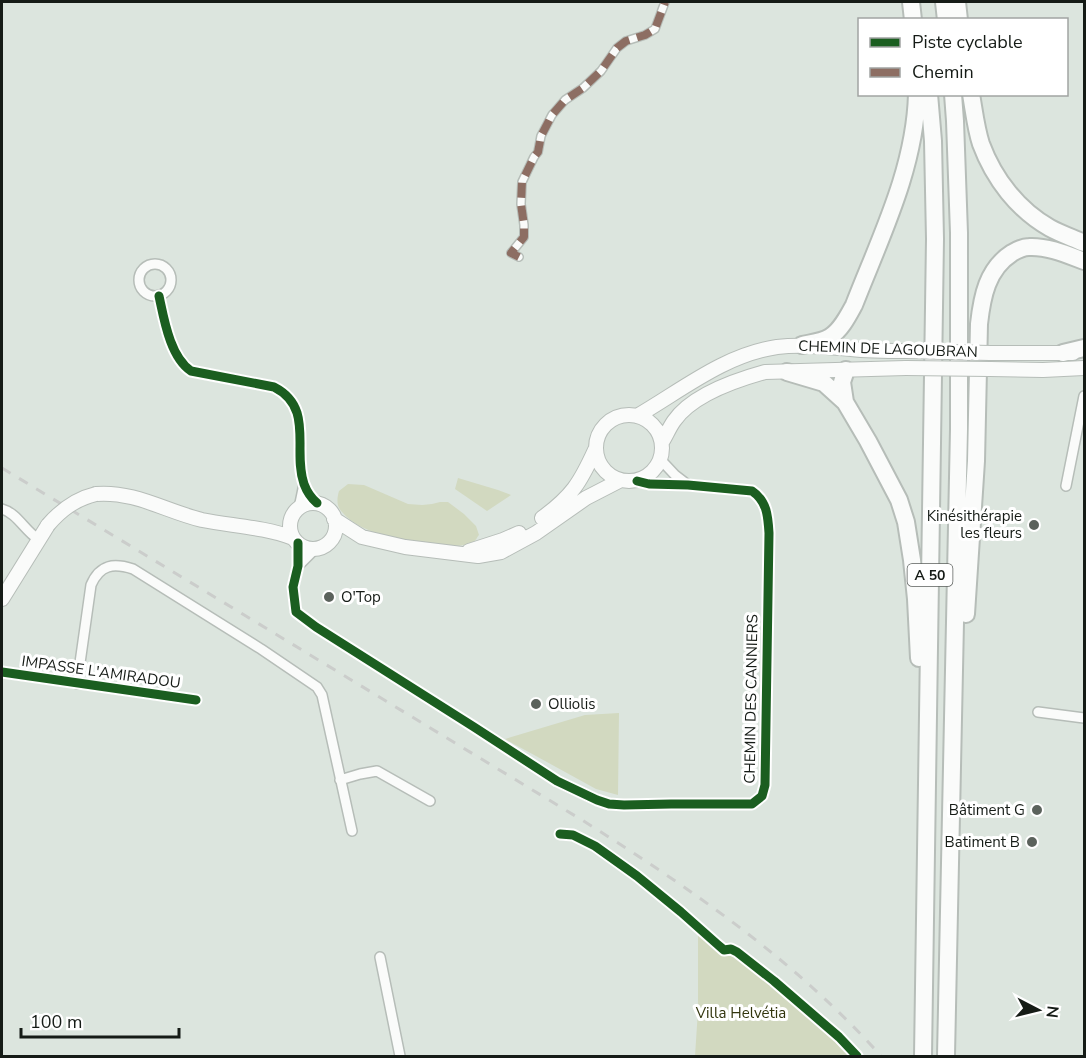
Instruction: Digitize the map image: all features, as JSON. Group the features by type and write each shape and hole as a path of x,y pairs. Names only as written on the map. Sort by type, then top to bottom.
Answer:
{"highway":[{"path":"911,2 913,18"},
{"path":"921,2 923,18"},
{"path":"944,2 946,18"},
{"path":"957,2 959,18"},
{"path":"801,345 831,337 844,322 854,305 899,190 913,137 917,96"},
{"name":"A 50","path":"923,1056 935,239 933,141 929,96"},
{"name":"A 50","path":"946,1056 958,441 959,244 953,96"},
{"path":"971,96 981,143 1000,181 1031,215 1051,229 1084,243"},
{"path":"952,752 965,672 967,593 976,461 979,324 982,301 995,268 1004,258 1016,251 1052,244 1063,245 1084,253"},
{"path":"1029,247 1056,251 1084,261"},
{"path":"1063,353 1084,348"},
{"path":"845,402 842,382 846,370"},
{"path":"787,372 824,383 845,402 895,490 906,522 916,599 926,855"}],"main road":[{"name":"CHEMIN DE LAGOUBRAN","path":"637,416 727,363 762,350 778,347 801,345 867,351 1084,354"},
{"path":"846,370 849,362 856,355 867,351"},
{"name":"CHEMIN DE LAGOUBRAN","path":"662,442 681,413 708,394 765,372 906,368 1043,370 1084,368"},
{"path":"459,554 518,534 550,513 566,499 584,474 595,450 599,432 608,422 620,416 637,416 650,423 662,442 660,459 655,469 637,481 619,481 605,472 600,466 595,450"},
{"path":"2,599 38,539 58,513 80,499 96,494 128,495 199,519 271,530 309,548 344,538 362,537 405,547 478,556 501,552 536,532 597,491 619,481"},
{"path":"271,530 304,504 317,503 327,508 334,519 362,537"},
{"path":"295,513 291,532 295,541"},
{"path":"322,546 334,532 334,519"}],"street":[{"path":"519,257 511,253 524,237 520,204 522,182 538,152 541,136 548,121 559,105 583,88 601,71 617,48 655,29 665,2"},
{"path":"159,296 168,333 177,356 184,366 191,371 274,387 285,393 293,402 298,415 302,476 309,495 317,503"},
{"path":"1066,486 1084,396"},
{"path":"660,459 688,485"},
{"name":"CHEMIN DES CANNIERS","path":"295,541 297,566 293,587 296,612 307,622 557,781 609,804 752,804 762,796 765,785 769,533 765,504 759,495 752,491 649,484 637,481"},
{"path":"295,513 304,484"},
{"path":"2,509 15,516 38,539"},
{"path":"297,566 322,546"},
{"name":"IMPASSE L'AMIRADOU","path":"77,684 93,579 108,566 119,565 133,569 317,687 322,695 352,831"},
{"name":"IMPASSE L'AMIRADOU","path":"2,672 196,700"},
{"path":"1038,712 1084,717"},
{"path":"340,780 377,771 430,801"},
{"path":"560,834 573,835 595,846 637,876 724,950 731,949 737,952 774,981 839,1037 857,1056"},
{"path":"380,957 400,1056"}],"green space":[{"path":"458,478 511,495 487,511 455,489"},
{"path":"348,484 364,485 408,504 448,502 476,526 479,535 466,545 456,546 401,540 371,531 350,520 339,507 337,499 339,491"},
{"path":"619,713 618,795 596,789 505,739 585,715"},
{"name":"Villa Helvétia","path":"698,934 723,954 734,952 814,1018 853,1056 695,1056 698,1010"}],"railway":[{"path":"2,468 582,820 662,872 778,958 848,1021 881,1056"}],"marked path":[{"path":"519,257 511,253 524,237 522,182 538,152 541,136 552,115 565,100 583,88 601,71 617,48 626,41 655,29 665,2"}],"cycle path":[{"path":"159,296 173,347 178,357 191,371 274,387 287,396 298,418 301,471 304,484 309,495 317,503"},
{"path":"298,543 298,566 293,587 296,612 557,781 609,804 752,804 762,796 765,785 769,533 766,509 761,499 752,491 649,484 637,481"},
{"path":"2,672 196,700"},
{"path":"560,834 573,835 595,846 637,876 724,950 731,949 737,952 774,981 839,1037 857,1056"}],"place":[{"name":"Kinésithérapie les fleurs","path":"1034,525"},
{"name":"O'Top","path":"329,597"},
{"name":"Olliolis","path":"536,704"},
{"name":"Bâtiment G","path":"1037,810"},
{"name":"Batiment B","path":"1032,842"}]}
